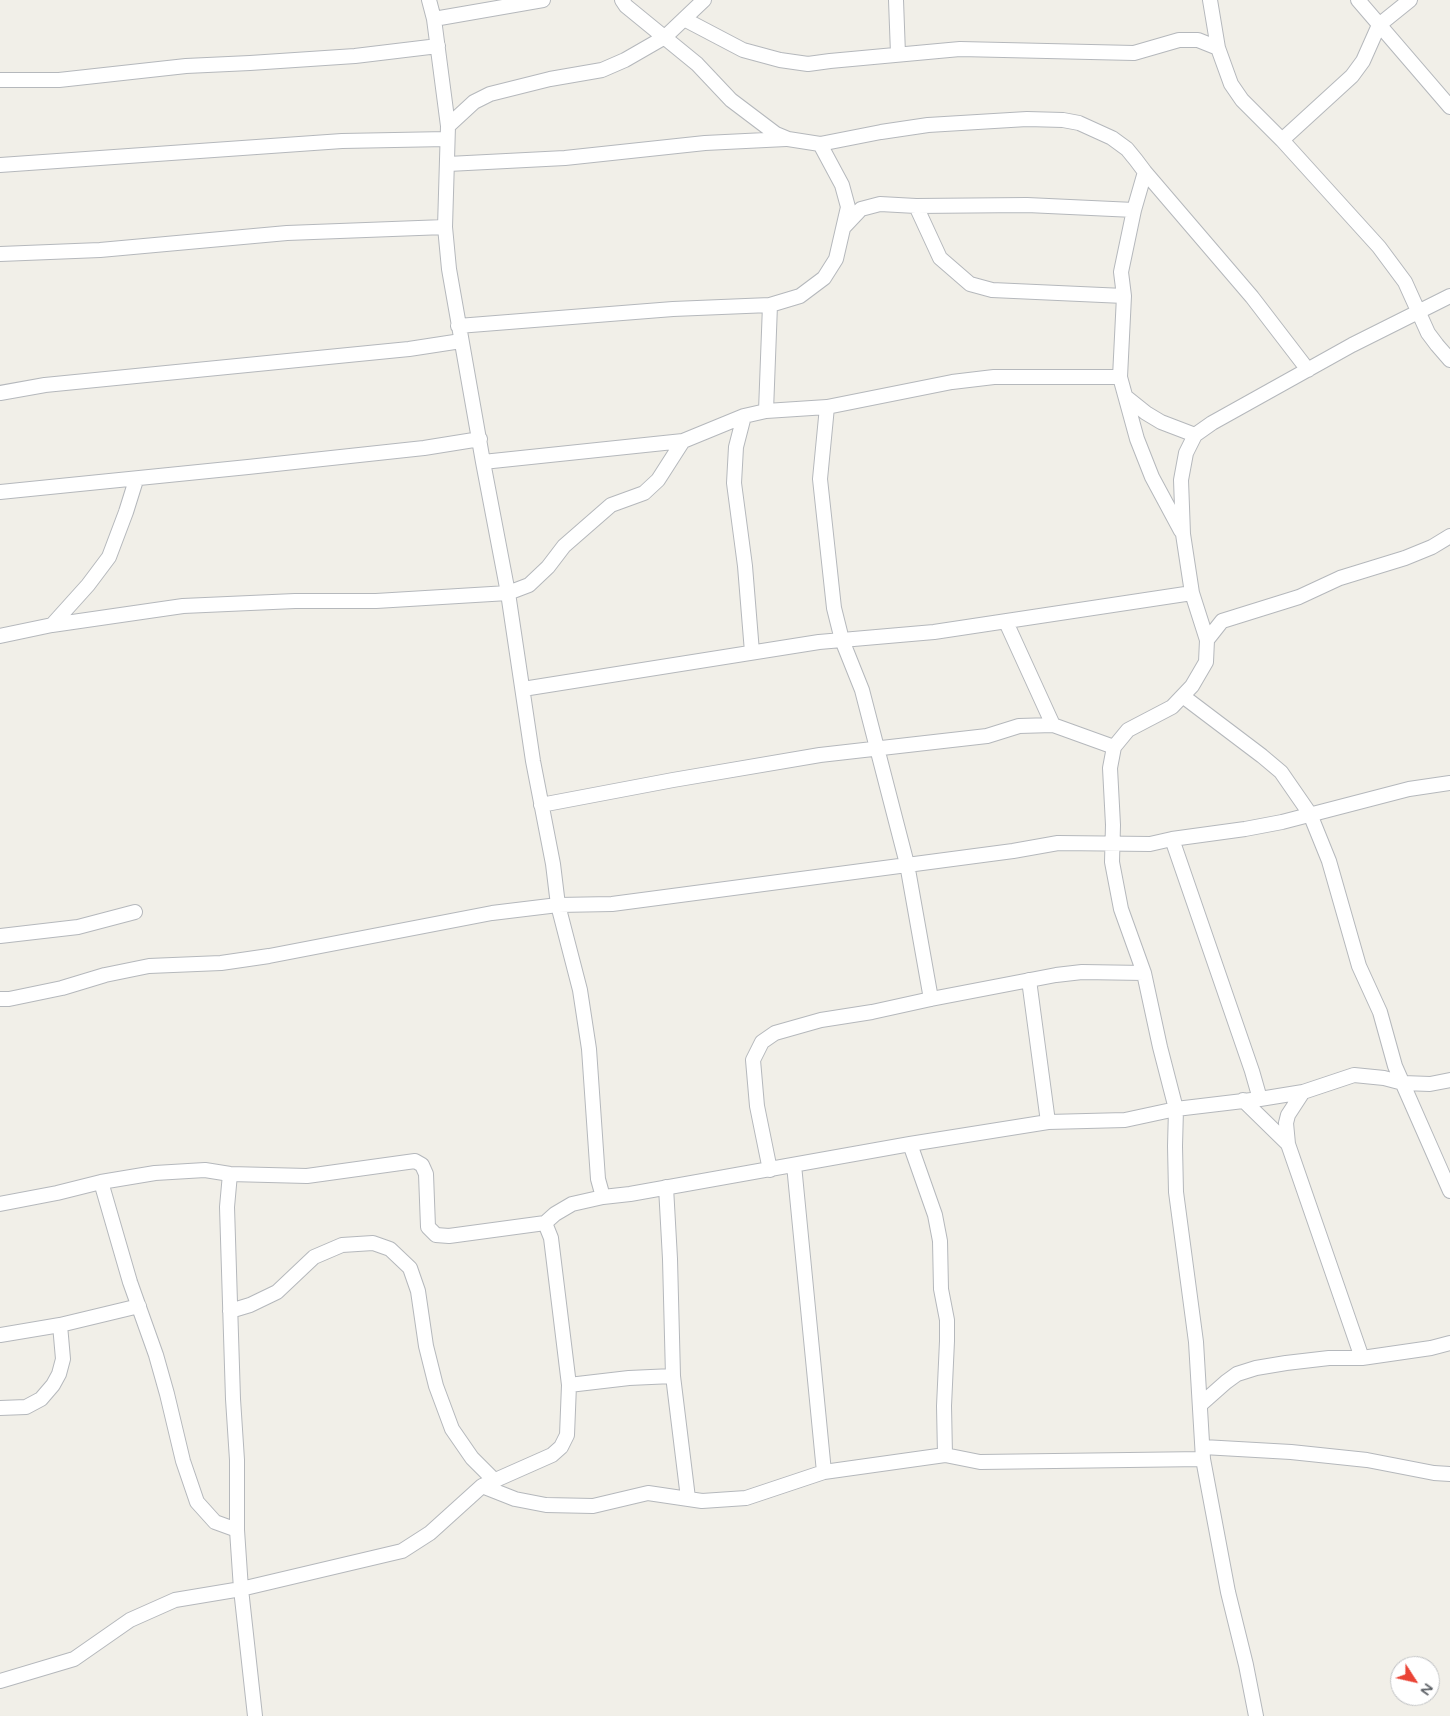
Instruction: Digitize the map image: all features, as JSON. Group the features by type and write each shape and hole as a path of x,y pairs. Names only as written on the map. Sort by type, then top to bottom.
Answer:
{"street":[{"path":"429,0 438,46 448,133 445,228 449,270 508,593 540,805 553,864 558,905 580,990 588,1049 598,1179 603,1196"},
{"path":"434,19 543,0"},
{"path":"622,0 626,6 697,64 731,100 776,134 788,139"},
{"path":"0,165 448,133 474,102 490,94 550,79 602,70 625,60 665,37 704,0"},
{"path":"896,0 898,54"},
{"path":"1210,0 1218,48 1231,84 1242,100 1282,140 1379,247 1405,282 1428,333 1450,360"},
{"path":"1358,0 1450,107"},
{"path":"1282,140 1352,76 1363,61 1379,25 1410,0"},
{"path":"684,19 743,50 780,60 808,64 830,60 960,49 1134,53 1179,40 1198,40 1218,48"},
{"path":"0,80 59,80 186,66 250,64 355,56 438,46"},
{"path":"448,164 565,158 705,143 788,139 820,144 849,137 928,125 996,120 1063,120 1079,123 1112,138 1127,148 1145,172 1252,297 1308,370"},
{"path":"458,326 673,309 770,305 800,296 824,278 836,259 848,207 842,185 820,144"},
{"path":"1145,172 1134,210 1121,272 1124,296 1120,377 1137,439 1152,477 1183,534"},
{"path":"844,228 861,209 880,204 916,206 1027,205 1134,210"},
{"path":"916,206 940,258 970,284 992,290 1124,296"},
{"path":"0,254 100,250 287,233 445,228"},
{"path":"1256,1716 1228,1592 1203,1453 1196,1342 1176,1192 1174,1146 1176,1109 1144,973 1121,909 1112,862 1113,825 1110,768 1114,747 1128,730 1172,707 1184,696 1200,675 1206,662 1207,640 1192,593 1183,534 1181,480 1186,452 1195,434 1352,345 1450,296"},
{"path":"766,411 770,305"},
{"path":"0,392 55,384 409,349 462,341"},
{"path":"483,462 683,441 744,416 766,411 827,407 952,382 994,378 1120,377"},
{"path":"1126,397 1161,422 1195,434"},
{"path":"827,407 820,479 834,608 842,640 862,690 906,864 931,998"},
{"path":"744,416 736,446 734,483 745,566 752,652"},
{"path":"0,492 136,480 424,448 480,439"},
{"path":"0,636 52,625 184,606 295,600 376,601 508,593 529,585 548,568 564,546 611,505 644,493 658,480 683,441"},
{"path":"52,625 88,585 109,557 136,480"},
{"path":"1207,640 1222,621 1299,597 1340,578 1405,558 1432,547 1450,536"},
{"path":"523,689 752,652 842,640 934,632 1192,593"},
{"path":"1198,613 1222,621"},
{"path":"1006,622 1053,725"},
{"path":"1184,696 1281,772 1310,814 1329,861 1360,966 1380,1012 1395,1066 1450,1191"},
{"path":"540,805 820,755 987,736 1020,726 1053,725 1114,747"},
{"path":"0,999 9,999 62,988 105,975 149,966 222,963 269,956 492,913 558,905 612,904 1014,851 1058,843 1112,842 1150,844 1282,822 1409,789 1450,782"},
{"path":"1172,839 1260,1099"},
{"path":"0,936 78,928 135,912"},
{"path":"770,1170 757,1106 753,1060 762,1042 774,1032 931,998 1056,975 1082,972 1144,973"},
{"path":"1029,980 1048,1122"},
{"path":"0,1204 58,1193 101,1182 155,1173 204,1170 230,1174 307,1176 415,1161 422,1165 426,1174 428,1227 436,1235 449,1236 545,1223 555,1214 572,1204 603,1196 630,1194 910,1144 1048,1122 1125,1120 1176,1109 1303,1092 1354,1075 1384,1078 1403,1083 1430,1084 1450,1080"},
{"path":"1303,1092 1288,1115 1286,1123 1288,1144 1362,1358"},
{"path":"1242,1100 1288,1144"},
{"path":"910,1144 935,1215 940,1241 941,1289 947,1320 944,1406 945,1455"},
{"path":"794,1164 824,1472"},
{"path":"230,1174 227,1207 233,1399 237,1460 236,1530 256,1716"},
{"path":"101,1182 130,1282 140,1306 168,1394 182,1461 197,1502 215,1522 236,1530"},
{"path":"666,1187 673,1376 688,1498"},
{"path":"0,1682 74,1659 130,1620 175,1600 241,1589 402,1551 430,1533 488,1483 552,1455 561,1447 567,1435 570,1386 551,1238 545,1223"},
{"path":"230,1310 250,1305 277,1292 314,1257 342,1245 373,1243 390,1249 410,1268 418,1291 426,1346 434,1378 452,1429 488,1483 516,1499 546,1505 593,1506 648,1493 702,1501 746,1498 824,1472 945,1455 980,1462 1203,1453 1291,1452 1367,1460 1434,1473 1450,1474"},
{"path":"0,1335 60,1325 140,1306"},
{"path":"0,1408 26,1407 41,1399 53,1385 59,1374 63,1359 60,1325"},
{"path":"1200,1405 1237,1374 1256,1368 1329,1358 1362,1358 1431,1348 1450,1343"},
{"path":"570,1386 629,1378 673,1376"}]}
